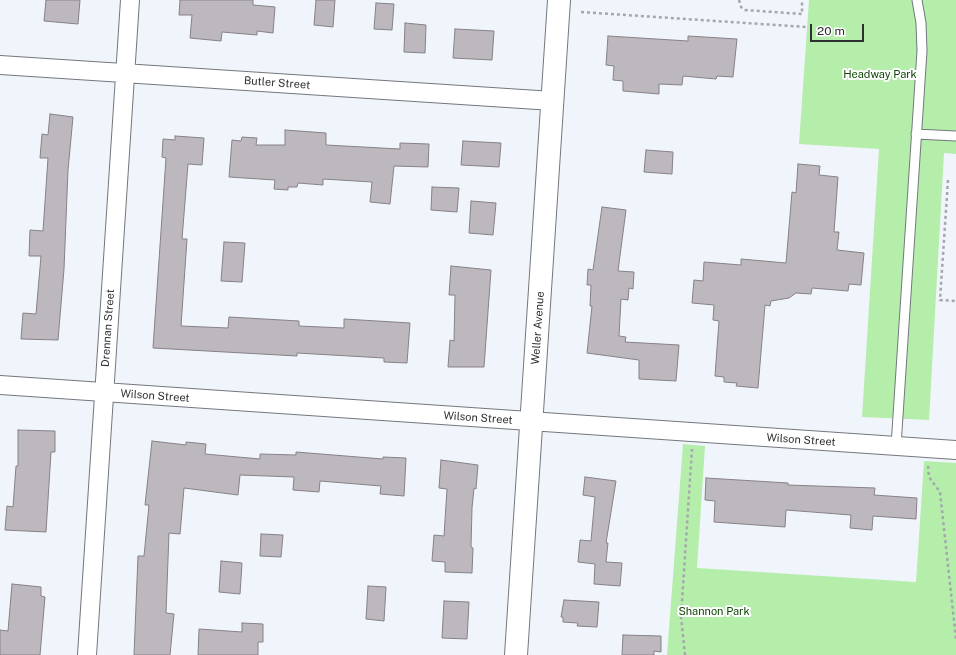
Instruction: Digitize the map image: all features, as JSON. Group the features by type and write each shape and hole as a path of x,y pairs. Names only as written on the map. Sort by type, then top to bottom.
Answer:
{"street":[{"name":"Drennan Street","path":"87,655 130,0"},
{"name":"Weller Avenue","path":"516,655 559,0"},
{"name":"Butler Street","path":"0,65 553,101"},
{"name":"Wilson Street","path":"0,385 956,450"}],"lane":[{"path":"896,446 922,51 921,23 917,0"},
{"path":"916,134 956,136"}],"path":[{"path":"739,0 741,6 745,10 802,14 802,0"},
{"path":"581,12 806,27"},
{"path":"948,180 940,300 956,301"},
{"path":"685,655 681,617 693,433"},
{"path":"928,460 929,477 940,492 956,639"}],"green space":[{"name":"Headway Park","path":"809,0 956,0 956,154 944,153 929,420 862,417 879,149 799,144"},
{"name":"Shannon Park","path":"683,444 705,446 697,568 916,582 924,461 956,463 956,655 667,655"}],"building":[{"path":"46,0 80,0 78,24 44,21"},
{"path":"180,0 253,0 253,5 275,7 273,33 257,31 257,35 222,32 221,41 190,38 192,15 179,15"},
{"path":"316,0 335,0 333,27 314,25"},
{"path":"376,3 394,4 392,30 374,29"},
{"path":"405,23 426,25 425,53 404,52"},
{"path":"455,29 494,31 492,60 453,58"},
{"path":"608,36 688,41 688,36 737,39 733,77 717,76 716,79 683,76 682,85 659,84 659,94 623,91 623,81 613,80 614,66 606,65"},
{"path":"50,114 73,117 68,170 64,269 58,340 21,339 23,313 36,314 41,256 29,256 30,230 43,231 48,158 40,158 42,134 48,135"},
{"path":"285,130 326,133 326,145 400,149 400,143 429,144 428,167 394,166 390,204 370,202 372,182 323,179 323,185 298,183 297,187 288,187 288,190 274,189 275,180 229,177 232,140 241,141 242,137 257,138 256,145 285,145"},
{"path":"175,136 204,138 202,165 188,164 182,239 187,239 181,326 228,328 229,317 299,321 299,326 344,328 344,319 410,323 407,363 384,362 384,358 297,353 297,356 153,348 166,158 162,157 163,139 175,140"},
{"path":"463,141 501,143 499,167 461,165"},
{"path":"646,150 673,152 672,174 644,172"},
{"path":"798,164 820,166 819,175 838,177 834,232 839,232 837,250 864,253 861,285 849,284 848,291 812,288 811,294 796,293 789,298 771,301 770,306 765,305 758,388 736,386 737,383 724,382 724,377 715,376 719,321 713,320 714,305 692,303 694,280 703,281 704,262 741,265 741,259 786,263 792,192 796,193"},
{"path":"432,187 459,188 457,212 431,210"},
{"path":"471,201 496,203 493,235 469,233"},
{"path":"602,207 626,210 618,271 634,272 633,289 629,288 628,300 621,299 619,336 626,337 625,342 679,345 676,381 639,379 639,360 587,353 592,306 590,306 591,285 587,285 588,269 593,270"},
{"path":"224,242 245,243 242,282 221,281"},
{"path":"451,266 491,270 484,367 448,367 450,340 454,341 455,295 449,295"},
{"path":"18,430 55,431 55,452 51,452 46,532 5,530 7,506 13,507 16,466 18,466"},
{"path":"152,441 186,445 186,442 206,444 205,454 260,459 260,454 296,455 296,452 383,459 383,457 406,458 404,496 380,494 381,486 320,481 319,492 293,490 294,477 240,475 238,495 184,488 180,534 169,533 166,613 174,614 170,655 134,655 138,556 144,556 149,505 145,505"},
{"path":"441,460 478,465 476,489 474,488 472,508 472,573 445,572 445,562 432,561 434,535 444,536 447,489 439,488"},
{"path":"585,477 616,481 606,543 608,543 606,562 622,563 620,586 594,584 595,564 578,562 580,540 591,541 595,497 583,495"},
{"path":"706,478 788,483 788,485 875,488 874,495 917,498 916,519 873,516 872,530 850,528 851,515 786,510 785,527 714,522 715,501 705,500"},
{"path":"261,534 283,535 281,557 260,556"},
{"path":"221,561 242,563 240,594 219,592"},
{"path":"12,584 41,587 41,596 45,597 40,655 0,655 0,630 8,631"},
{"path":"368,586 386,587 384,621 366,619"},
{"path":"564,600 599,602 597,627 577,626 578,623 563,622 563,617 561,617"},
{"path":"444,601 469,602 467,639 442,638"},
{"path":"242,623 263,624 263,642 258,642 258,655 198,655 199,629 242,632"},
{"path":"623,635 661,636 661,652 654,651 654,655 622,655"}]}
